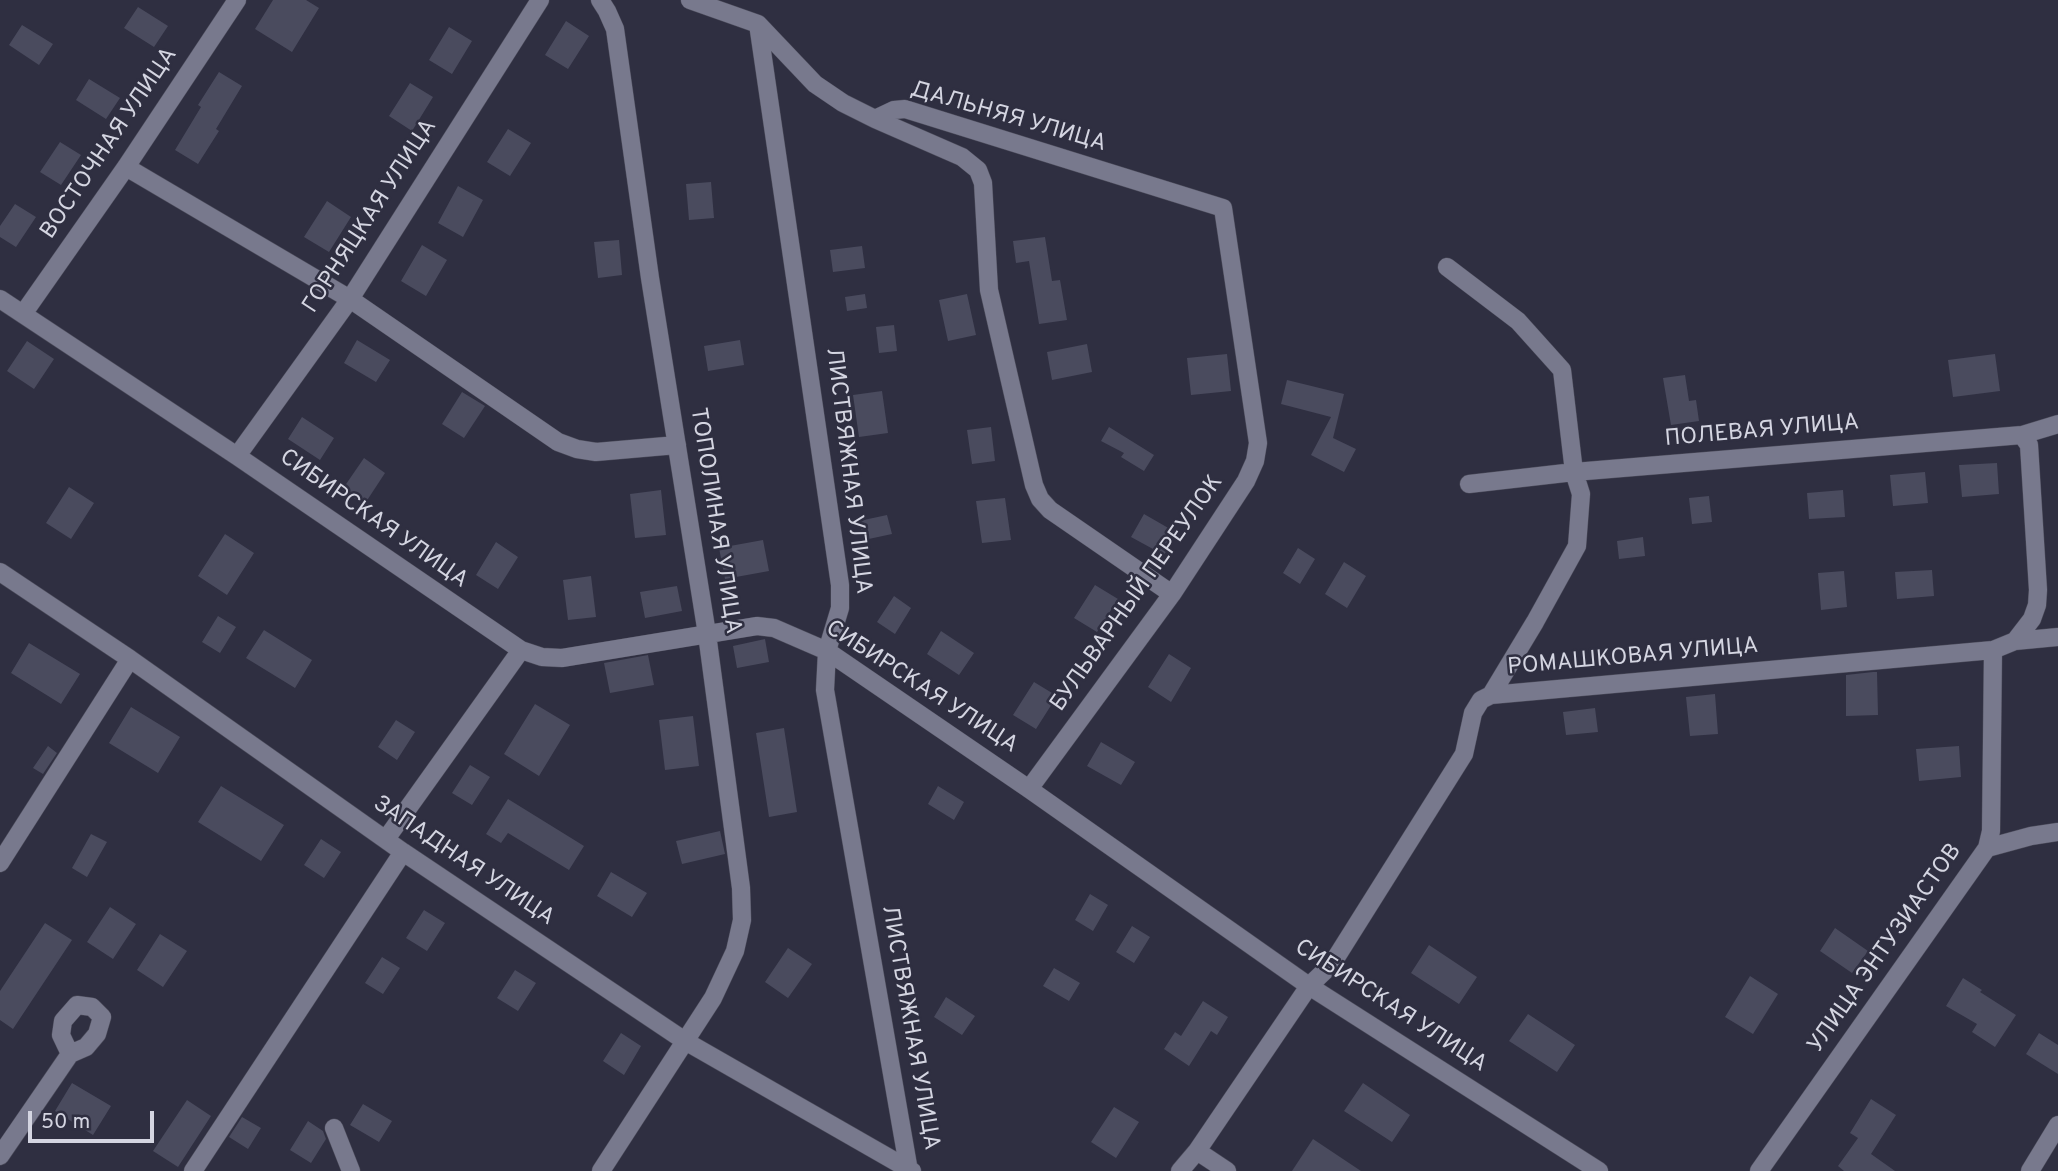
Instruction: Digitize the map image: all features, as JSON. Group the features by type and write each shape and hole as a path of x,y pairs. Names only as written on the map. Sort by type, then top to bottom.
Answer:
{"street":[{"name":"ВОСТОЧНАЯ УЛИЦА","path":"23,314 126,167 237,0"},
{"name":"ГОРНЯЦКАЯ УЛИЦА","path":"237,456 350,299 540,0"},
{"name":"ТОПОЛИНАЯ УЛИЦА","path":"600,0 615,29 708,634 741,888 742,920 735,951 713,998 601,1171"},
{"path":"690,0 758,24 815,83 843,103 962,157 978,170 983,183 989,290 1034,485 1040,499 1051,510 1171,594"},
{"name":"ЛИСТВЯЖНАЯ УЛИЦА","path":"758,24 840,585 840,608 827,651 825,690 910,1170"},
{"name":"ДАЛЬНЯЯ УЛИЦА","path":"875,119 905,108 1223,208"},
{"path":"126,167 350,299 558,442 596,452 677,445"},
{"name":"БУЛЬВАРНЫЙ ПЕРЕУЛОК","path":"1029,789 1171,594 1246,481 1255,461 1258,443 1223,208"},
{"path":"1447,267 1518,321 1562,370 1574,471 1581,494 1577,546 1491,695"},
{"name":"СИБИРСКАЯ УЛИЦА","path":"0,299 237,456 521,650 541,657 562,658 757,626 774,628 827,651 1309,986 1599,1171"},
{"name":"ПОЛЕВАЯ УЛИЦА","path":"1469,484 1574,471 2022,435 2058,424"},
{"path":"2015,641 2032,619 2038,590 2029,445 2022,435"},
{"name":"ЗАПАДНАЯ УЛИЦА","path":"0,572 130,659 403,852 685,1041 910,1170"},
{"name":"РОМАШКОВАЯ УЛИЦА","path":"1180,1171 1197,1151 1309,986 1332,964 1464,754 1473,713 1481,700 1491,695 1993,650 2015,641 2058,637"},
{"path":"386,839 521,650"},
{"name":"УЛИЦА ЭНТУЗИАСТОВ","path":"1759,1171 1987,848 1991,831 1993,650"},
{"path":"0,863 130,659"},
{"path":"1987,848 2058,832"},
{"path":"193,1171 403,852"},
{"path":"0,1157 70,1054"},
{"path":"2030,1171 2058,1125"},
{"path":"334,1128 351,1171"},
{"path":"1197,1151 1227,1171"}],"building":[{"path":"273,0 306,0 319,8 292,52 255,29"},
{"path":"138,7 168,26 154,47 124,28"},
{"path":"566,21 589,36 568,69 545,55"},
{"path":"22,25 53,44 39,65 9,45"},
{"path":"449,27 472,41 452,74 429,60"},
{"path":"219,72 242,86 198,164 175,150"},
{"path":"89,79 120,98 106,119 76,100"},
{"path":"410,83 433,97 412,131 389,116"},
{"path":"508,129 531,143 510,176 487,162"},
{"path":"60,142 81,155 61,185 40,172"},
{"path":"711,182 714,218 689,220 686,184"},
{"path":"458,186 483,200 463,237 438,223"},
{"path":"327,201 351,217 329,252 304,237"},
{"path":"15,204 36,217 16,247 0,237 0,226"},
{"path":"1045,237 1052,281 1060,280 1067,320 1039,324 1029,261 1016,263 1013,241"},
{"path":"619,240 622,275 598,278 594,242"},
{"path":"422,245 447,260 426,296 401,281"},
{"path":"862,246 865,268 833,272 830,250"},
{"path":"865,294 867,308 847,311 845,297"},
{"path":"967,294 976,335 948,341 939,300"},
{"path":"894,325 897,351 879,353 876,327"},
{"path":"357,340 390,360 376,382 344,363"},
{"path":"740,340 744,365 708,371 704,346"},
{"path":"27,341 54,359 34,389 7,371"},
{"path":"1087,344 1092,372 1052,380 1047,352"},
{"path":"1227,354 1231,391 1191,395 1187,358"},
{"path":"1995,354 2000,391 1953,397 1948,360"},
{"path":"1685,375 1689,401 1696,400 1699,421 1671,425 1663,378"},
{"path":"1287,380 1344,394 1333,438 1356,449 1344,472 1311,455 1331,417 1281,404"},
{"path":"882,391 888,433 859,437 853,395"},
{"path":"462,392 485,406 464,438 442,424"},
{"path":"302,417 334,438 320,460 288,439"},
{"path":"991,427 995,461 972,464 967,430"},
{"path":"1109,427 1154,455 1144,471 1121,457 1124,453 1101,441"},
{"path":"364,458 385,473 364,505 342,490"},
{"path":"1997,463 1999,494 1962,497 1959,465"},
{"path":"1925,472 1928,503 1893,506 1890,475"},
{"path":"69,487 94,503 71,539 46,523"},
{"path":"661,490 666,535 635,538 630,494"},
{"path":"1843,490 1845,517 1809,519 1807,493"},
{"path":"1709,496 1712,522 1692,524 1689,498"},
{"path":"1005,498 1011,540 982,543 976,501"},
{"path":"1144,514 1177,533 1164,555 1131,537"},
{"path":"887,515 892,534 864,540 859,521"},
{"path":"225,534 254,553 227,595 198,576"},
{"path":"1643,537 1645,556 1619,559 1617,541"},
{"path":"763,540 769,571 725,579 719,548"},
{"path":"496,542 518,557 498,589 476,575"},
{"path":"1298,548 1315,559 1300,584 1283,573"},
{"path":"1344,562 1366,576 1347,608 1325,594"},
{"path":"1932,570 1934,596 1897,599 1895,572"},
{"path":"1844,571 1847,607 1821,610 1818,573"},
{"path":"591,576 596,617 568,620 563,580"},
{"path":"1095,585 1118,599 1097,632 1074,618"},
{"path":"677,586 682,611 645,618 640,592"},
{"path":"894,596 911,608 895,634 877,622"},
{"path":"218,616 236,627 220,653 202,642"},
{"path":"264,630 312,660 295,688 246,658"},
{"path":"941,631 974,653 959,675 927,654"},
{"path":"765,639 769,662 737,668 733,646"},
{"path":"29,643 80,674 61,704 11,673"},
{"path":"1169,654 1191,668 1171,702 1148,687"},
{"path":"648,655 654,685 610,693 604,663"},
{"path":"1877,672 1878,715 1846,716 1846,675"},
{"path":"1034,682 1057,696 1036,729 1013,715"},
{"path":"1715,694 1718,734 1690,736 1686,697"},
{"path":"535,704 570,725 539,776 504,754"},
{"path":"131,707 180,737 158,773 109,743"},
{"path":"1595,708 1598,732 1566,735 1563,712"},
{"path":"693,716 699,766 665,770 659,720"},
{"path":"396,720 415,732 397,760 378,747"},
{"path":"784,728 797,812 769,817 756,733"},
{"path":"1101,742 1135,762 1121,785 1087,766"},
{"path":"48,746 57,753 43,774 33,768"},
{"path":"1959,746 1961,777 1919,781 1916,749"},
{"path":"470,765 490,777 472,805 452,793"},
{"path":"221,786 284,825 261,861 198,822"},
{"path":"938,786 964,802 954,820 928,804"},
{"path":"508,799 584,846 569,870 508,833 501,843 486,834"},
{"path":"720,831 725,854 682,864 676,841"},
{"path":"91,834 107,842 87,877 72,868"},
{"path":"321,839 341,852 324,878 304,865"},
{"path":"611,872 647,893 632,917 597,896"},
{"path":"1090,894 1108,905 1093,931 1075,920"},
{"path":"110,907 136,924 113,959 87,942"},
{"path":"424,910 445,923 427,951 406,938"},
{"path":"45,923 72,940 13,1029 0,1020 0,991"},
{"path":"1132,926 1150,937 1134,963 1116,952"},
{"path":"1835,928 1868,951 1852,973 1820,951"},
{"path":"160,934 187,951 163,987 137,970"},
{"path":"1429,945 1477,977 1459,1004 1411,973"},
{"path":"788,948 812,964 788,998 765,982"},
{"path":"382,957 400,968 383,994 365,983"},
{"path":"1054,968 1080,983 1069,1001 1043,986"},
{"path":"515,970 536,983 518,1011 497,998"},
{"path":"1750,976 1778,994 1753,1034 1725,1017"},
{"path":"1963,978 2016,1015 1995,1047 1972,1032 1977,1024 1946,1006"},
{"path":"946,997 975,1016 962,1035 934,1017"},
{"path":"1203,1001 1228,1017 1217,1035 1211,1031 1189,1066 1164,1049 1175,1032 1181,1036"},
{"path":"1528,1014 1575,1045 1557,1072 1509,1041"},
{"path":"621,1033 641,1046 624,1075 603,1061"},
{"path":"2039,1033 2058,1045 2058,1074 2026,1054"},
{"path":"72,1083 111,1106 93,1135 55,1111"},
{"path":"1363,1083 1410,1115 1392,1142 1344,1111"},
{"path":"1871,1099 1896,1115 1871,1154 1895,1171 1844,1171 1838,1166 1858,1138 1850,1133"},
{"path":"187,1100 211,1116 178,1167 153,1151"},
{"path":"363,1104 392,1121 379,1142 350,1125"},
{"path":"1114,1107 1139,1122 1116,1158 1091,1142"},
{"path":"242,1117 261,1128 248,1149 229,1137"},
{"path":"308,1121 323,1131 326,1139 311,1163 290,1150"},
{"path":"1313,1139 1361,1171 1292,1171"}]}
